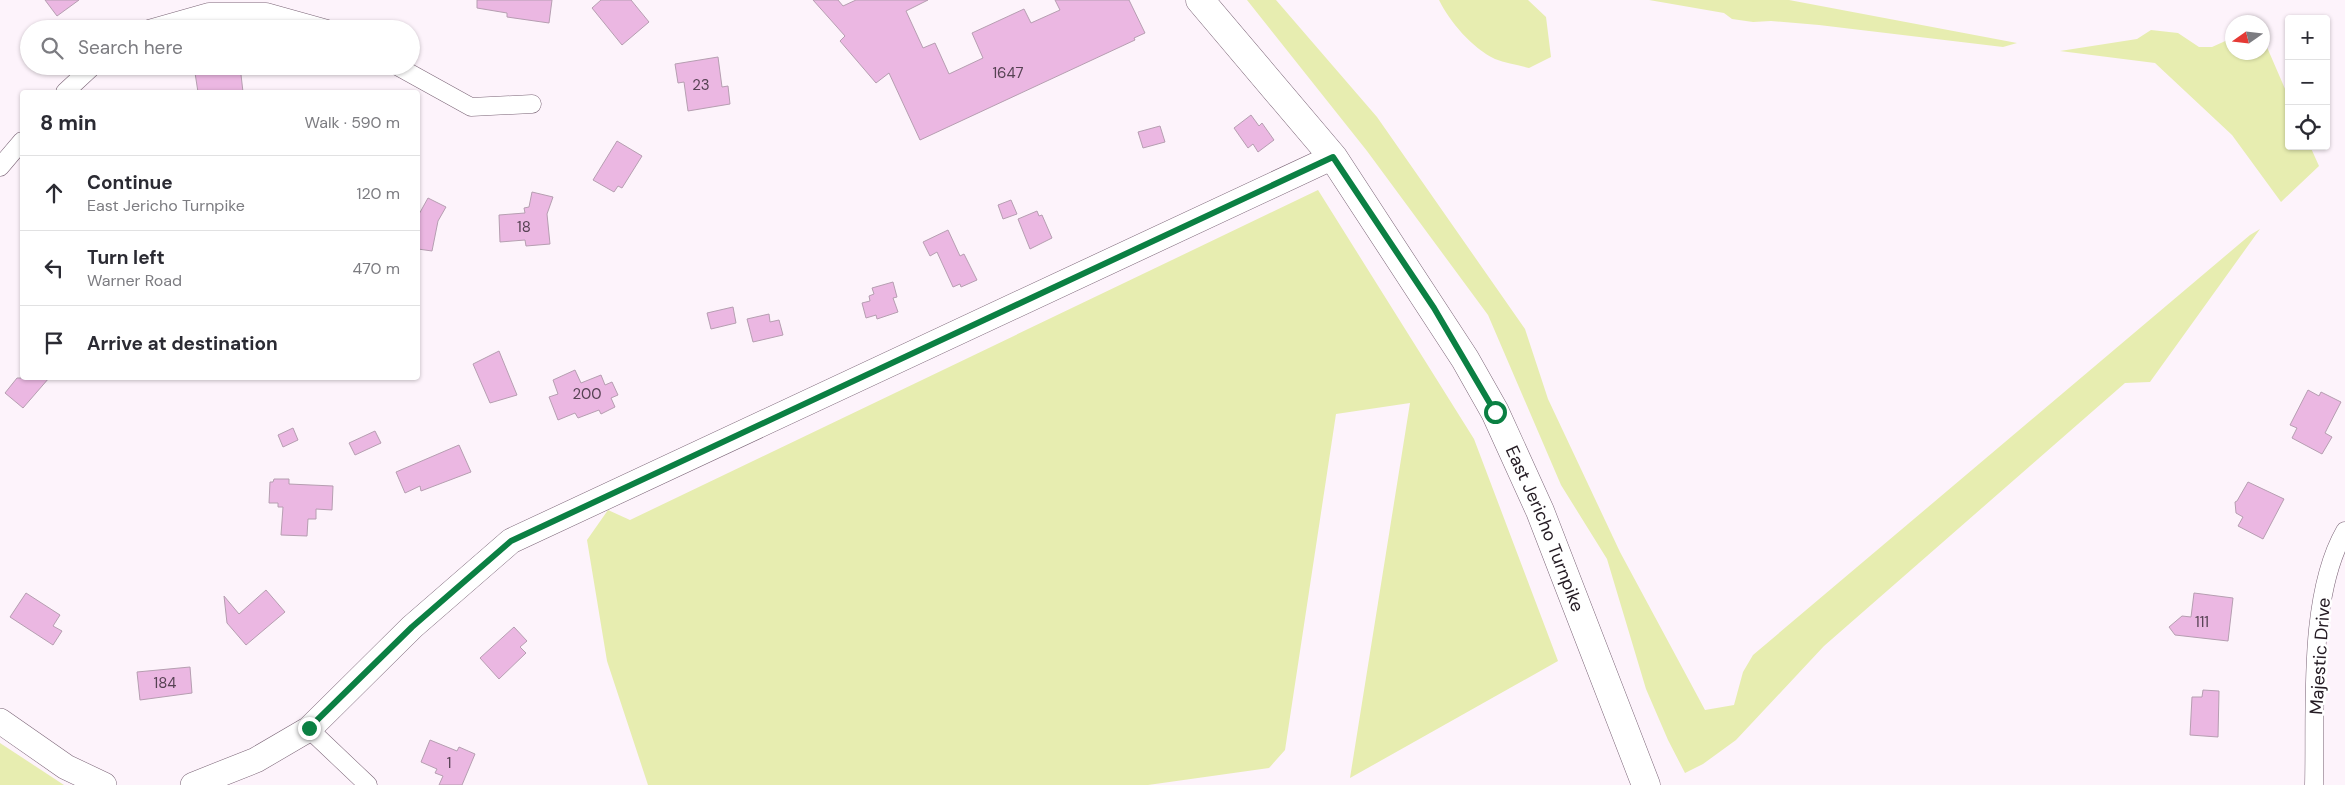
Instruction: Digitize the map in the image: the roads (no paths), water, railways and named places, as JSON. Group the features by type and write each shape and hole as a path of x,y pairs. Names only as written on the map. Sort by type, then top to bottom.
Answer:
{"main road":[{"name":"East Jericho Turnpike","path":"1200,0 1333,157 1434,308 1495,412 1540,511 1646,785"}],"street":[{"path":"181,20 209,12 266,12 295,20"},
{"path":"67,90 83,75"},
{"path":"413,75 471,108 532,104"},
{"path":"0,167 20,144"},
{"path":"193,785 256,760 309,728 412,627 511,541 1333,157"},
{"name":"Majestic Drive","path":"2314,785 2318,640 2322,596 2330,565 2345,531"},
{"path":"0,721 66,767 104,785"},
{"path":"309,728 368,785"}]}
